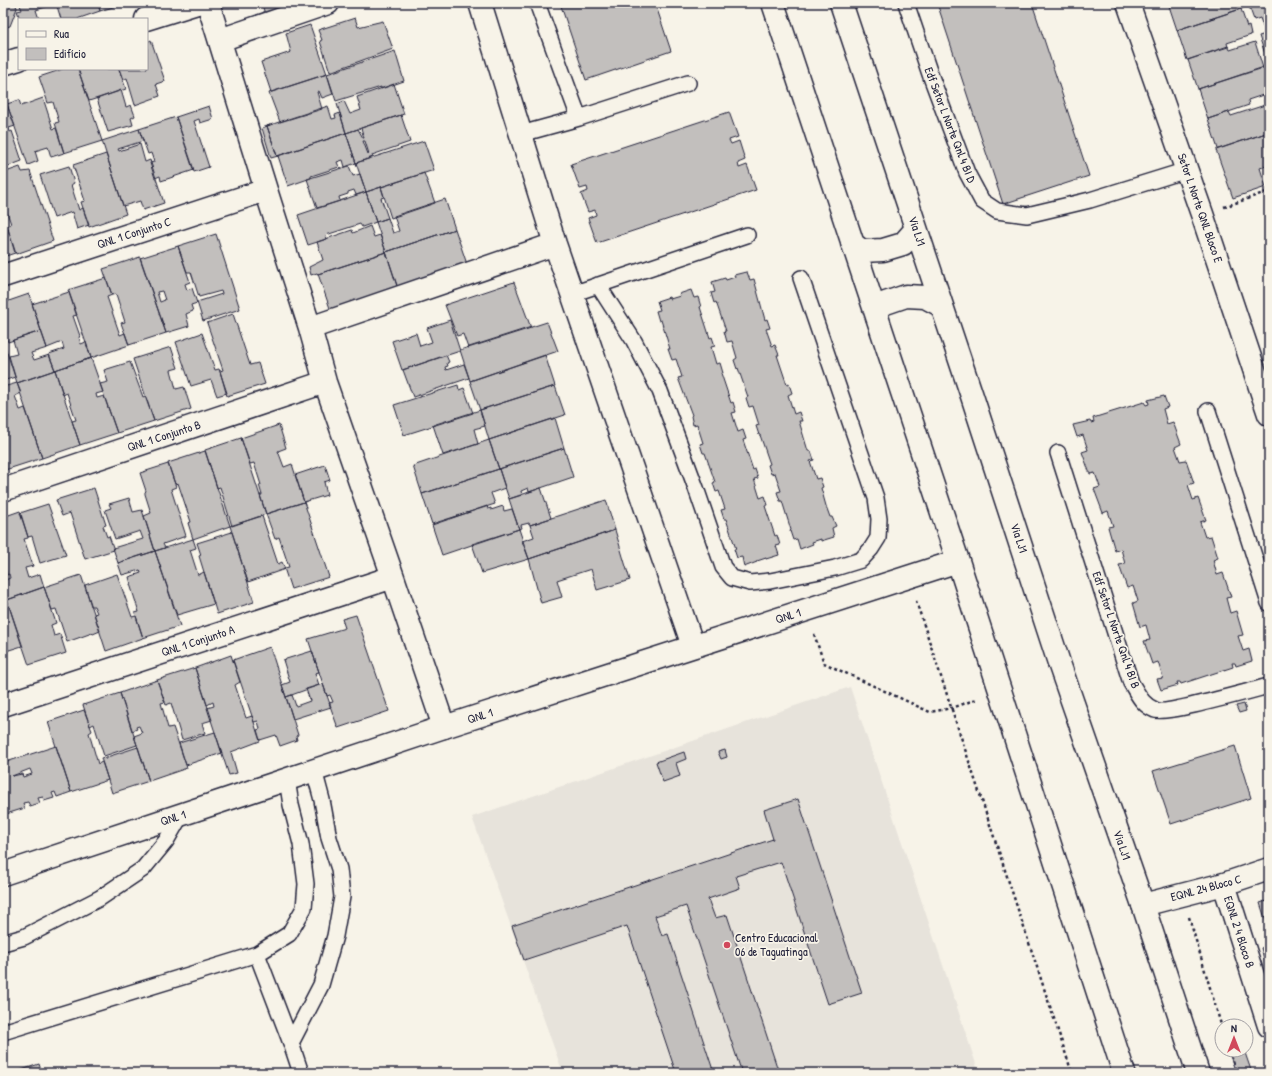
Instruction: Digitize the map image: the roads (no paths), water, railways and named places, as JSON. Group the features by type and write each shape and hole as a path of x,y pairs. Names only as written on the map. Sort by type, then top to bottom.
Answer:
{"street":[{"path":"148,18 197,3"},
{"path":"208,3 310,328 325,382 444,727"},
{"path":"220,40 328,3"},
{"path":"480,3 555,244 693,646"},
{"path":"773,3 958,561 1124,1073"},
{"name":"Via LJ1","path":"841,3 1060,666 1143,905 1198,1073"},
{"name":"Setor L Norte QNL Bloco E","path":"1128,3 1187,170 1269,414"},
{"path":"3,64 18,59"},
{"name":"QNL 1 Conjunto C","path":"3,276 266,190"},
{"path":"852,243 862,251 882,250 903,244 916,229"},
{"path":"310,328 555,244"},
{"path":"877,317 877,306 906,296 925,297 942,306"},
{"name":"QNL 1 Conjunto B","path":"3,490 325,382"},
{"name":"QNL 1","path":"3,874 444,727 958,561"},
{"name":"QNL 1 Conjunto A","path":"3,705 393,577"},
{"name":"EQNL 24 Bloco C","path":"1143,905 1224,884 1269,870"},
{"name":"EQNL 2 4 Bloco B","path":"1224,884 1269,1026"}],"lane":[{"path":"537,3 579,118"},
{"name":"Edf Setor L Norte Qnl 4 BI D","path":"906,3 930,74 967,173 982,201 997,212 1027,215 1090,200 1187,170"},
{"path":"521,134 579,118 688,83"},
{"path":"572,294 747,235"},
{"path":"598,285 634,341 660,391 696,488 723,567 732,578 750,583 770,581 835,568 861,560 878,538 879,519 876,498 800,278"},
{"path":"1208,411 1269,603"},
{"name":"Edf Setor L Norte Qnl 4 BI B","path":"1058,453 1131,683 1144,704 1156,711 1174,710 1269,686"},
{"path":"292,1043 321,985 335,936 342,897 339,869 329,838 322,800 314,770"},
{"path":"3,1032 257,954 289,934 304,908 306,884 301,844 291,805 287,779"},
{"path":"3,943 24,937 100,898 142,869 166,842 181,815"},
{"path":"257,954 292,1043 301,1073"}],"place":[{"name":"Centro Educacional 06 de Taguatinga","path":"727,945"}]}
